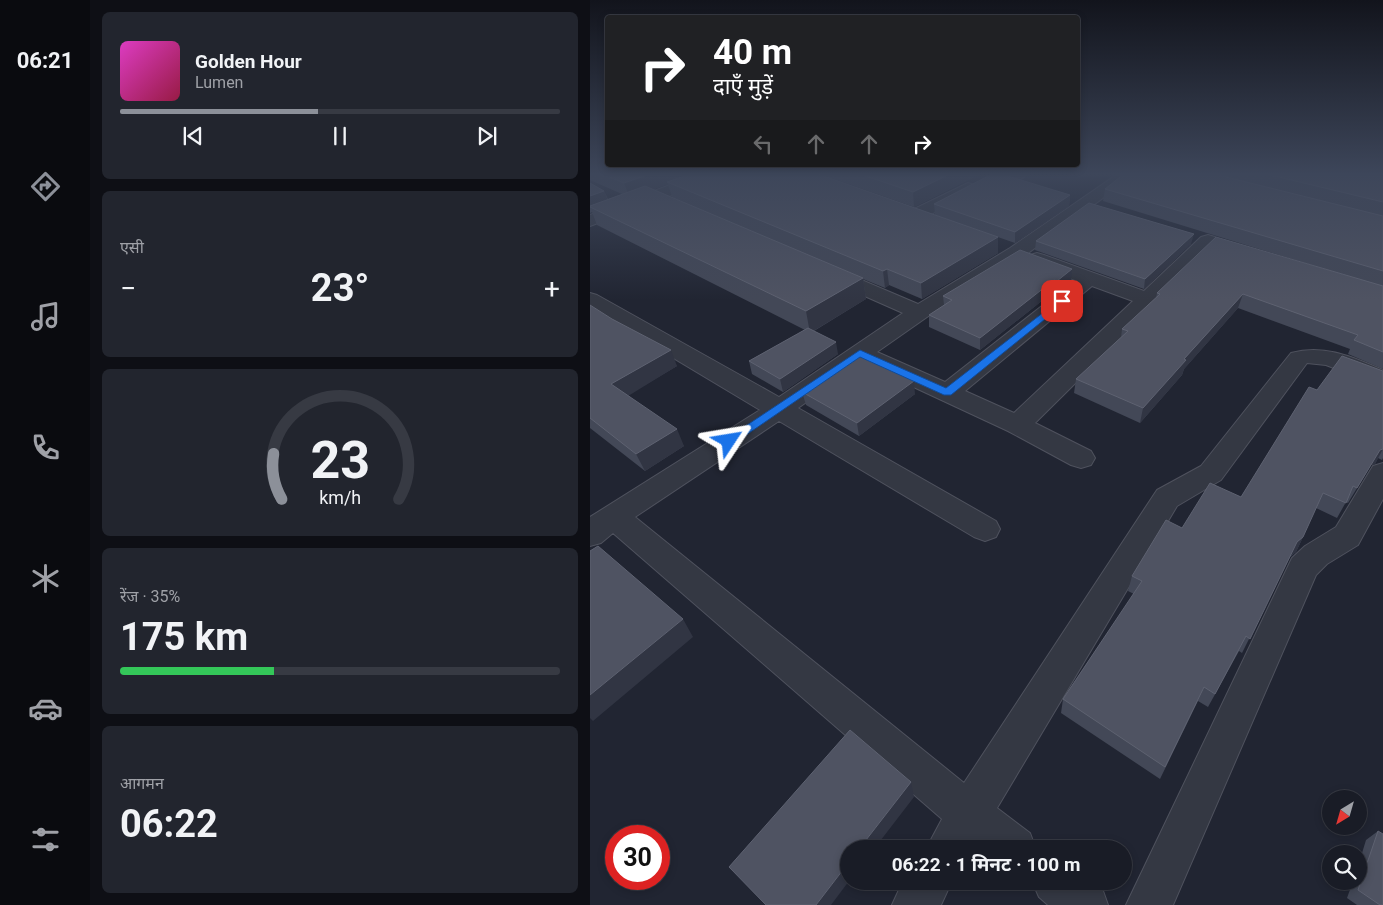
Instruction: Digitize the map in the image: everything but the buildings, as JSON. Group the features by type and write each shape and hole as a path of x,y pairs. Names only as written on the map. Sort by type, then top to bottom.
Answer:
{"street":[{"path":"590,221 605,215"},
{"path":"917,215 941,224"},
{"path":"986,840 959,831 598,525 778,410 1009,249 1068,215"},
{"path":"1017,425 1207,241"},
{"path":"1009,249 1147,299"},
{"path":"817,268 919,312"},
{"path":"947,393 1090,278"},
{"path":"590,299 985,529"},
{"path":"860,353 1017,425 1080,458"},
{"path":"959,831 1167,498 1211,473 1299,358 1308,354 1320,356 1383,379"},
{"path":"1149,905 1303,568 1316,555 1347,536 1383,473"},
{"path":"915,905 924,890"},
{"path":"1066,890 1085,905"}],"route":[{"path":"729,441 778,410 860,353 947,393 1062,301"}]}
